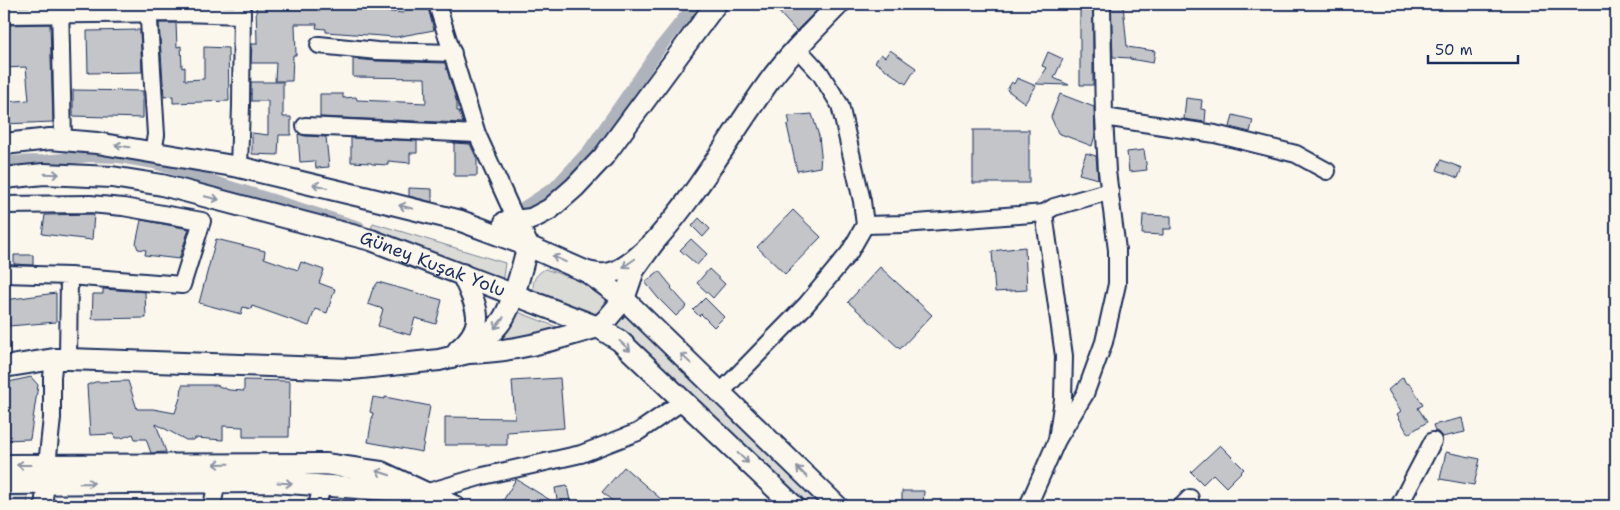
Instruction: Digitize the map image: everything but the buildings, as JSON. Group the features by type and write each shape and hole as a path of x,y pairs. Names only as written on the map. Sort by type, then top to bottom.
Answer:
{"main road":[{"path":"461,221 517,222 531,219 550,209 604,156 716,4"},
{"path":"4,367 61,359 352,370 439,360 468,353 495,352 523,347 598,327 624,300 634,270 697,187 769,81 839,4"},
{"path":"4,144 50,139 98,143 239,167 461,221 528,246 587,272 624,300 837,506"},
{"name":"Güney Kuşak Yolu","path":"4,178 44,174 112,177 162,185 371,240 598,327 620,341 794,506"},
{"path":"468,353 493,331 504,317 514,294 528,246 517,222"},
{"path":"587,272 605,274 618,270 632,261 655,241"},
{"path":"439,360 455,352 468,341 477,323 476,306 462,274"},
{"path":"4,484 46,474 325,464 381,472 423,499"},
{"path":"4,465 46,474 217,482 273,482 322,486 423,499 454,506"}],"street":[{"path":"437,4 454,53 477,134 517,222"},
{"path":"148,8 156,135 153,151"},
{"path":"60,9 63,140"},
{"path":"4,15 60,9 242,9 239,167"},
{"path":"1028,506 1057,440 1084,394 1104,342 1117,284 1117,250 1104,117 1102,9"},
{"path":"319,45 377,51 454,53"},
{"path":"721,392 806,305 849,253 865,225 862,201 840,105 820,73 797,48"},
{"path":"1104,117 1215,134 1296,154 1326,171"},
{"path":"305,126 477,134"},
{"path":"865,225 904,224 1044,213 1054,206 1110,192"},
{"path":"4,205 98,205 123,207 202,221 182,285 69,276 4,274"},
{"path":"1044,213 1064,356 1063,399 1057,440"},
{"path":"42,506 52,418 52,377 61,359 69,276"},
{"path":"423,499 483,476 582,454 638,432 683,401"},
{"path":"1399,506 1433,441"},
{"path":"212,506 217,482"},
{"path":"317,506 322,486"}],"shaded area":[{"path":"373,223 505,263 502,285 368,239"},
{"path":"545,269 599,287 604,295 605,302 597,316 535,297 534,281 538,274"},
{"path":"625,310 829,506 808,506 616,326"},
{"path":"518,312 562,329 488,345"},
{"path":"25,492 28,496 27,506 4,506 4,496"}],"waterway":[{"path":"518,211 555,187 589,150 662,45 695,4"},
{"path":"4,162 43,161 90,156 119,157 154,163 359,227"}]}
